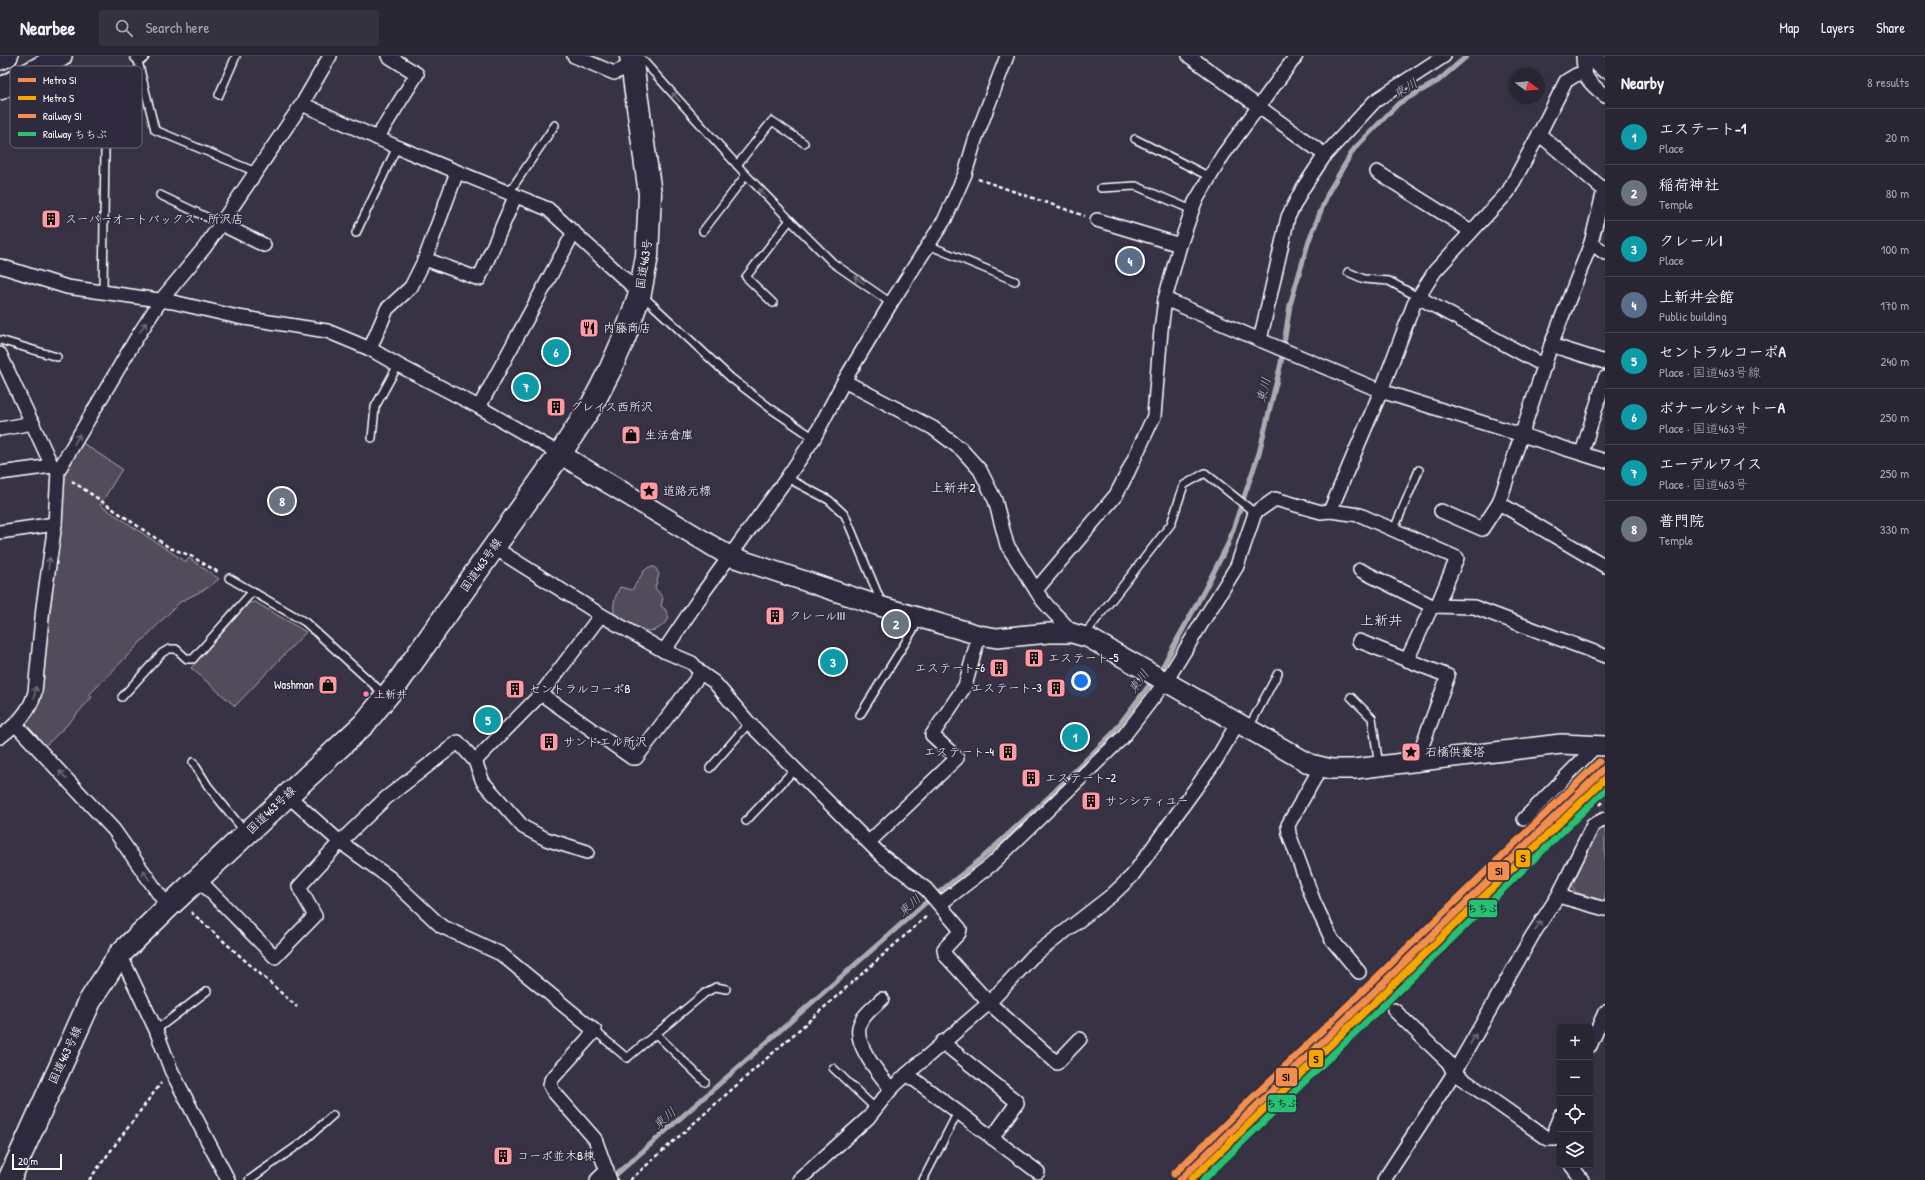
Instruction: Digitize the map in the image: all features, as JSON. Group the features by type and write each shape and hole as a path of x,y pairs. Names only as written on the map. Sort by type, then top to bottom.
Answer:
{"highway":[{"name":"国道463号","path":"560,454 593,403 611,368 625,336 640,293 647,256 650,194 634,59"},
{"name":"国道463号線","path":"9,1180 90,1001 120,954 288,793 364,724 387,697 560,454"}],"main road":[{"path":"0,59 7,56"},
{"path":"43,66 61,56"},
{"path":"0,89 10,84"}],"street":[{"path":"55,469 161,300 205,247 221,224 302,104 330,56"},
{"path":"378,138 417,74 388,56"},
{"path":"574,56 614,73 634,59"},
{"path":"664,651 729,556 787,478 814,438 844,381 891,303 945,220 965,174 975,140 1007,56"},
{"path":"1189,56 1325,156"},
{"path":"1036,590 1116,495 1154,416 1165,299 1180,245 1192,210 1223,155 1296,56"},
{"path":"1265,342 1288,217 1303,188 1325,156 1375,102 1444,56"},
{"path":"1583,56 1587,65 1589,81 1605,96"},
{"path":"1587,65 1605,68"},
{"path":"1330,511 1381,391 1418,297 1434,272 1508,192 1566,81 1576,75 1587,65"},
{"path":"302,104 512,196 548,209 640,293"},
{"path":"1441,511 1482,529 1499,503 1551,345 1591,243 1604,190 1539,134"},
{"path":"370,350 387,309 411,287 425,259 457,172"},
{"path":"1378,172 1471,231"},
{"path":"425,259 479,279 512,196"},
{"path":"1096,220 1180,245"},
{"path":"221,224 264,245"},
{"path":"479,407 574,232"},
{"path":"1591,243 1605,253"},
{"path":"0,266 67,287 161,300 238,317 327,331 370,350 479,407 729,556 883,607 979,635 997,638 1049,633 1078,634"},
{"path":"1418,297 1545,366"},
{"path":"1165,299 1291,354 1381,391 1605,460"},
{"path":"1551,345 1605,362"},
{"path":"0,354 55,469 54,524 43,607 35,692 32,703 16,725 0,737"},
{"path":"1582,453 1605,378"},
{"path":"844,381 933,428 960,449 980,470 995,500 1007,545 1043,603 1078,634 1160,678 1242,727 1310,764 1321,767 1354,769 1561,744 1601,745"},
{"path":"0,429 33,424"},
{"path":"0,473 55,469"},
{"path":"940,904 991,865 1123,737 1160,678 1237,566 1252,510 1275,500 1321,512 1330,511 1360,515 1457,558 1435,606 1407,660"},
{"path":"1499,503 1605,566"},
{"path":"0,532 54,524"},
{"path":"493,547 601,615 664,651 692,663 701,674 714,682 749,723 796,768 882,856 926,890 940,904 960,928 959,933 944,948 944,955 989,1003 1057,1063 1080,1040"},
{"path":"1360,570 1435,606 1474,607 1605,656"},
{"path":"475,761 541,694 601,615"},
{"path":"869,842 957,758 932,735 965,686 979,635"},
{"path":"1359,641 1448,676 1416,762"},
{"path":"541,694 632,758 636,758 701,674"},
{"path":"16,725 114,830 172,904"},
{"path":"799,1180 876,1109 891,1089 907,1074 942,1042 989,1003 1032,956 1112,895 1132,876 1216,760 1242,727"},
{"path":"198,879 275,957 315,916 299,887 340,842 386,798 458,742 475,761 483,782 523,827 546,839 587,852"},
{"path":"1524,819 1601,745"},
{"path":"1321,767 1288,825 1289,834 1314,902 1332,940 1359,972"},
{"path":"288,793 295,802 340,842 390,878 441,926 501,954 595,1031 551,1080 550,1085 553,1091 595,1139 609,1175 597,1180"},
{"path":"1384,1180 1454,1073 1532,936 1558,896 1593,825 1605,819"},
{"path":"1558,896 1605,909"},
{"path":"120,954 156,1030 171,1070 228,1180"},
{"path":"882,999 860,1023 858,1031 866,1056 891,1089"},
{"path":"1394,1010 1448,1062 1454,1073 1548,1139 1557,1142"},
{"path":"1593,1039 1605,1012"},
{"path":"942,1042 1016,1101 1017,1103 992,1138"},
{"path":"907,1074 1038,1172"},
{"path":"1557,1123 1555,1128 1557,1137"},
{"path":"1573,1168 1582,1180"}],"lane":[{"path":"139,56 141,66"},
{"path":"219,95 236,56"},
{"path":"634,59 833,263 891,303"},
{"path":"142,70 155,130 256,172"},
{"path":"737,165 772,122 804,143"},
{"path":"512,196 555,125"},
{"path":"1135,139 1210,177"},
{"path":"356,233 397,146"},
{"path":"103,291 105,150"},
{"path":"703,231 746,175"},
{"path":"1101,188 1136,186 1192,210"},
{"path":"160,195 221,224"},
{"path":"774,303 746,276 790,220"},
{"path":"928,245 1015,281"},
{"path":"1348,272 1364,279 1389,281 1418,297"},
{"path":"640,293 730,378 814,438"},
{"path":"0,340 57,357"},
{"path":"372,438 375,407 398,364"},
{"path":"1394,529 1419,470"},
{"path":"1078,634 1171,524 1184,485 1205,474 1252,510"},
{"path":"787,478 829,500 845,515 883,607"},
{"path":"229,578 306,622 387,697"},
{"path":"122,697 162,653 169,649 176,649 187,659 193,659 252,591"},
{"path":"860,715 921,618"},
{"path":"1242,727 1278,673"},
{"path":"1351,697 1372,718 1379,766"},
{"path":"710,768 749,723"},
{"path":"192,762 208,786 246,834"},
{"path":"746,821 796,768"},
{"path":"595,1031 627,1058 705,993 716,987 726,989"},
{"path":"156,1030 207,991"},
{"path":"656,1034 705,1082"},
{"path":"833,1068 876,1109"},
{"path":"923,1180 958,1112"},
{"path":"249,1180 304,1141 332,1115"}],"path":[{"path":"965,174 1096,220"},
{"path":"55,469 170,548 188,555 229,578"},
{"path":"172,904 197,916 297,1007"},
{"path":"630,1180 940,904"},
{"path":"88,1180 171,1070"}],"shaded area":[{"path":"81,442 122,469 100,505 186,562 189,558 219,579 209,587 180,602 89,695 92,697 67,725 44,747 28,730 25,724 40,703 44,647 51,605 58,539 63,470"},
{"path":"649,567 655,567 659,574 655,588 663,598 661,606 665,609 669,618 656,630 649,631 635,627 614,613 614,606 620,587 632,590 644,571"},
{"path":"255,602 306,632 235,706 191,668 249,603"},
{"path":"1605,827 1605,901 1575,892 1572,886 1598,829"}],"waterway":[{"name":"東川","path":"1159,673 1228,544 1259,453 1281,363 1290,305 1309,240 1329,191 1354,149 1399,103 1438,81 1467,56"},
{"name":"東川","path":"611,1179 923,905 980,860 1050,796 1112,734 1154,679"}],"metro line":[{"name":"SI","path":"1180,1180 1605,768"},
{"name":"S","path":"1191,1180 1605,779"}],"rail line":[{"name":"SI","path":"1174,1174 1599,762"},
{"name":"ちちぶ","path":"1203,1180 1605,790"}],"place":[{"name":"スーパーオートバックス・所沢店","path":"51,219"},
{"name":"上新井会館","path":"1130,261"},
{"name":"内藤商店","path":"589,328"},
{"name":"ボナールシャトーA","path":"556,352"},
{"name":"エーデルワイス","path":"526,387"},
{"name":"グレイス西所沢","path":"556,407"},
{"name":"生活倉庫","path":"631,435"},
{"name":"道路元標","path":"649,491"},
{"name":"普門院","path":"282,501"},
{"name":"クレールIII","path":"775,616"},
{"name":"稲荷神社","path":"896,624"},
{"name":"エステート-5","path":"1034,658"},
{"name":"クレールI","path":"833,662"},
{"name":"エステート-6","path":"999,668"},
{"name":"Washman","path":"328,685"},
{"name":"エステート-3","path":"1056,688"},
{"name":"セントラルコーポB","path":"515,689"},
{"name":"上新井","path":"366,694"},
{"name":"セントラルコーポA","path":"488,720"},
{"name":"エステート-1","path":"1075,737"},
{"name":"サンドエル所沢","path":"549,742"},
{"name":"エステート-4","path":"1008,752"},
{"name":"石橋供養塔","path":"1411,752"},
{"name":"エステート-2","path":"1031,778"},
{"name":"サンシティユー","path":"1091,801"},
{"name":"コーポ並木B棟","path":"503,1156"}],"district":[{"name":"上新井2","path":"953,487"},
{"name":"上新井","path":"1381,620"}]}
